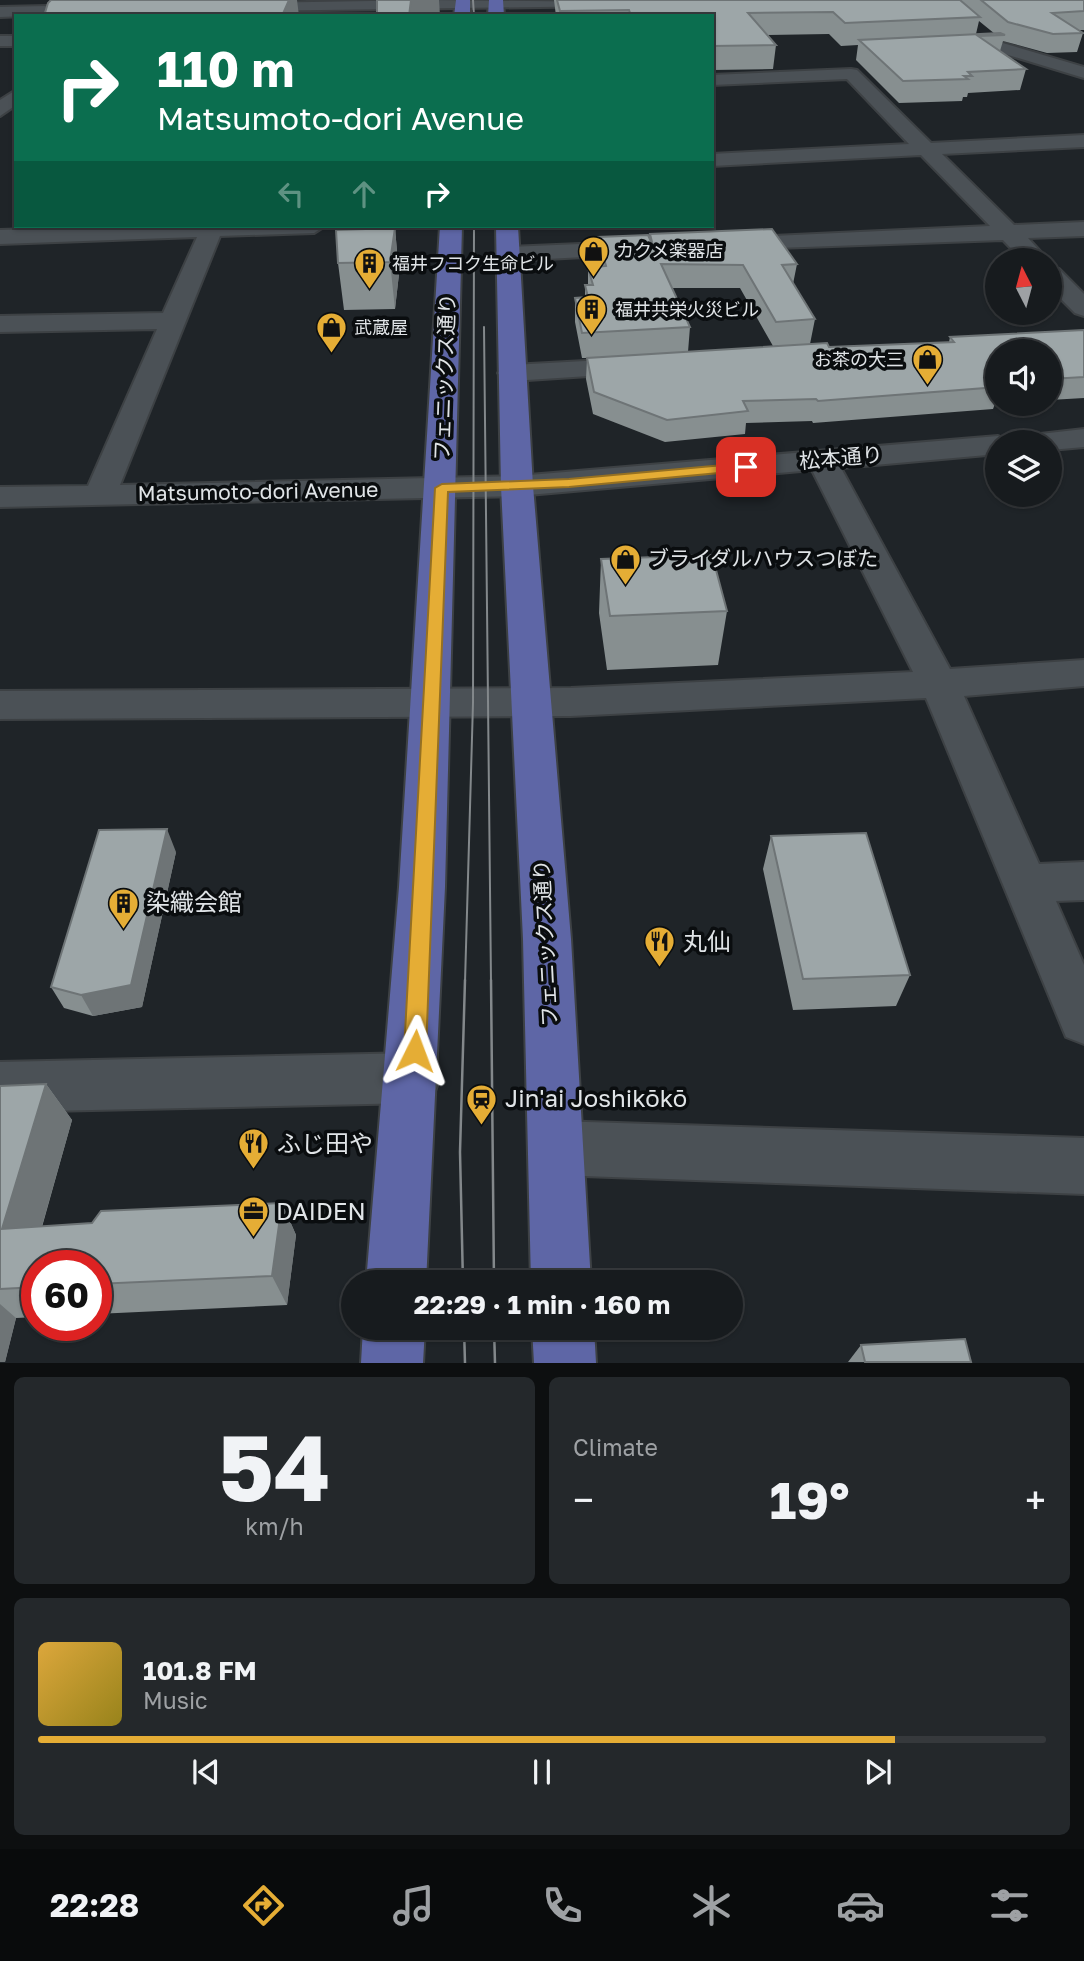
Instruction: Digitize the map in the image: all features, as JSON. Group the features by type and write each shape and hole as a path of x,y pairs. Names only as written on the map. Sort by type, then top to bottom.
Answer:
{"main road":[{"name":"フェニックス通り","path":"397,1270 414,1078 433,703 442,488 441,426 451,228"},
{"name":"フェニックス通り","path":"508,240 517,486 529,703 547,939 561,1270"},
{"path":"392,1363 393,1340"},
{"path":"564,1340 565,1363"}],"street":[{"path":"225,8 326,11 616,2"},
{"path":"0,12 116,9"},
{"path":"977,30 996,46"},
{"path":"940,47 996,46 1084,73"},
{"path":"838,59 1024,248"},
{"path":"780,76 775,70 799,60"},
{"path":"714,80 851,74"},
{"path":"714,160 1084,141"},
{"path":"0,237 52,231 212,228 100,495"},
{"path":"699,246 1084,229"},
{"path":"508,240 671,247"},
{"path":"1062,286 1084,307"},
{"path":"0,324 173,321"},
{"path":"512,373 662,364"},
{"path":"1062,440 1084,438"},
{"name":"松本通り","path":"517,486 985,446"},
{"path":"822,460 939,684 1084,1021"},
{"name":"Matsumoto-dori Avenue","path":"0,497 517,486"},
{"path":"2,711 529,703 939,684 1084,673"},
{"path":"1025,884 1084,881"},
{"path":"0,1087 414,1078"},
{"path":"556,1148 1084,1166"}],"building":[{"path":"51,0 289,0 283,14 45,14"},
{"path":"377,0 411,0 409,14 377,14"},
{"path":"557,0 960,0 980,17 845,23 833,12 748,13 776,45 714,46 714,14 630,14 629,10 560,11"},
{"path":"981,0 1084,0 1084,11 1052,13 1083,33 1053,34 1008,22"},
{"path":"1000,33 1005,35 978,36 1026,69 968,72 972,76 964,76 968,79 903,81 859,40"},
{"path":"395,228 390,262 338,263 336,230"},
{"path":"772,229 797,264 782,265 815,319 776,322 743,265 661,264 690,327 582,333 575,298 588,297 585,285 593,285 588,268 606,266 598,237 648,235 653,246 650,234"},
{"path":"1084,330 1084,377 1062,378 1062,339 985,339 985,388 818,401 743,401 748,411 667,420 594,392 587,358 827,343 829,347 954,342 950,337"},
{"path":"712,555 727,611 610,616 601,559"},
{"name":"染織会館","path":"167,829 131,985 81,995 51,987 99,830"},
{"path":"866,833 910,975 803,979 771,836"},
{"path":"46,1084 2,1229 92,1223 101,1211 282,1203 272,1276 112,1283 112,1250 21,1250 21,1288 0,1289 0,1086"},
{"path":"965,1339 971,1362 865,1362 861,1345"}],"tram line":[{"path":"473,0 474,14"},
{"path":"465,982 473,703 474,228"},
{"path":"484,327 491,982"},
{"path":"463,1270 460,1152 465,980"},
{"path":"491,980 494,1270"},
{"path":"464,1340 465,1363"},
{"path":"494,1340 495,1363"}],"place":[{"name":"カクメ楽器店","path":"593,278"},
{"name":"福井フコク生命ビル","path":"369,291"},
{"name":"福井共栄火災ビル","path":"592,337"},
{"name":"武蔵屋","path":"331,355"},
{"name":"お茶の大三","path":"927,387"},
{"name":"ブライダルハウスつぼた","path":"625,586"},
{"name":"染織会館","path":"123,930"},
{"name":"丸仙","path":"660,969"},
{"name":"Jin'ai Joshikōkō","path":"482,1126"},
{"name":"ふじ田や","path":"254,1171"},
{"name":"DAIDEN","path":"253,1239"}],"route":[{"path":"415,1051 442,488 569,483 746,467"}]}
